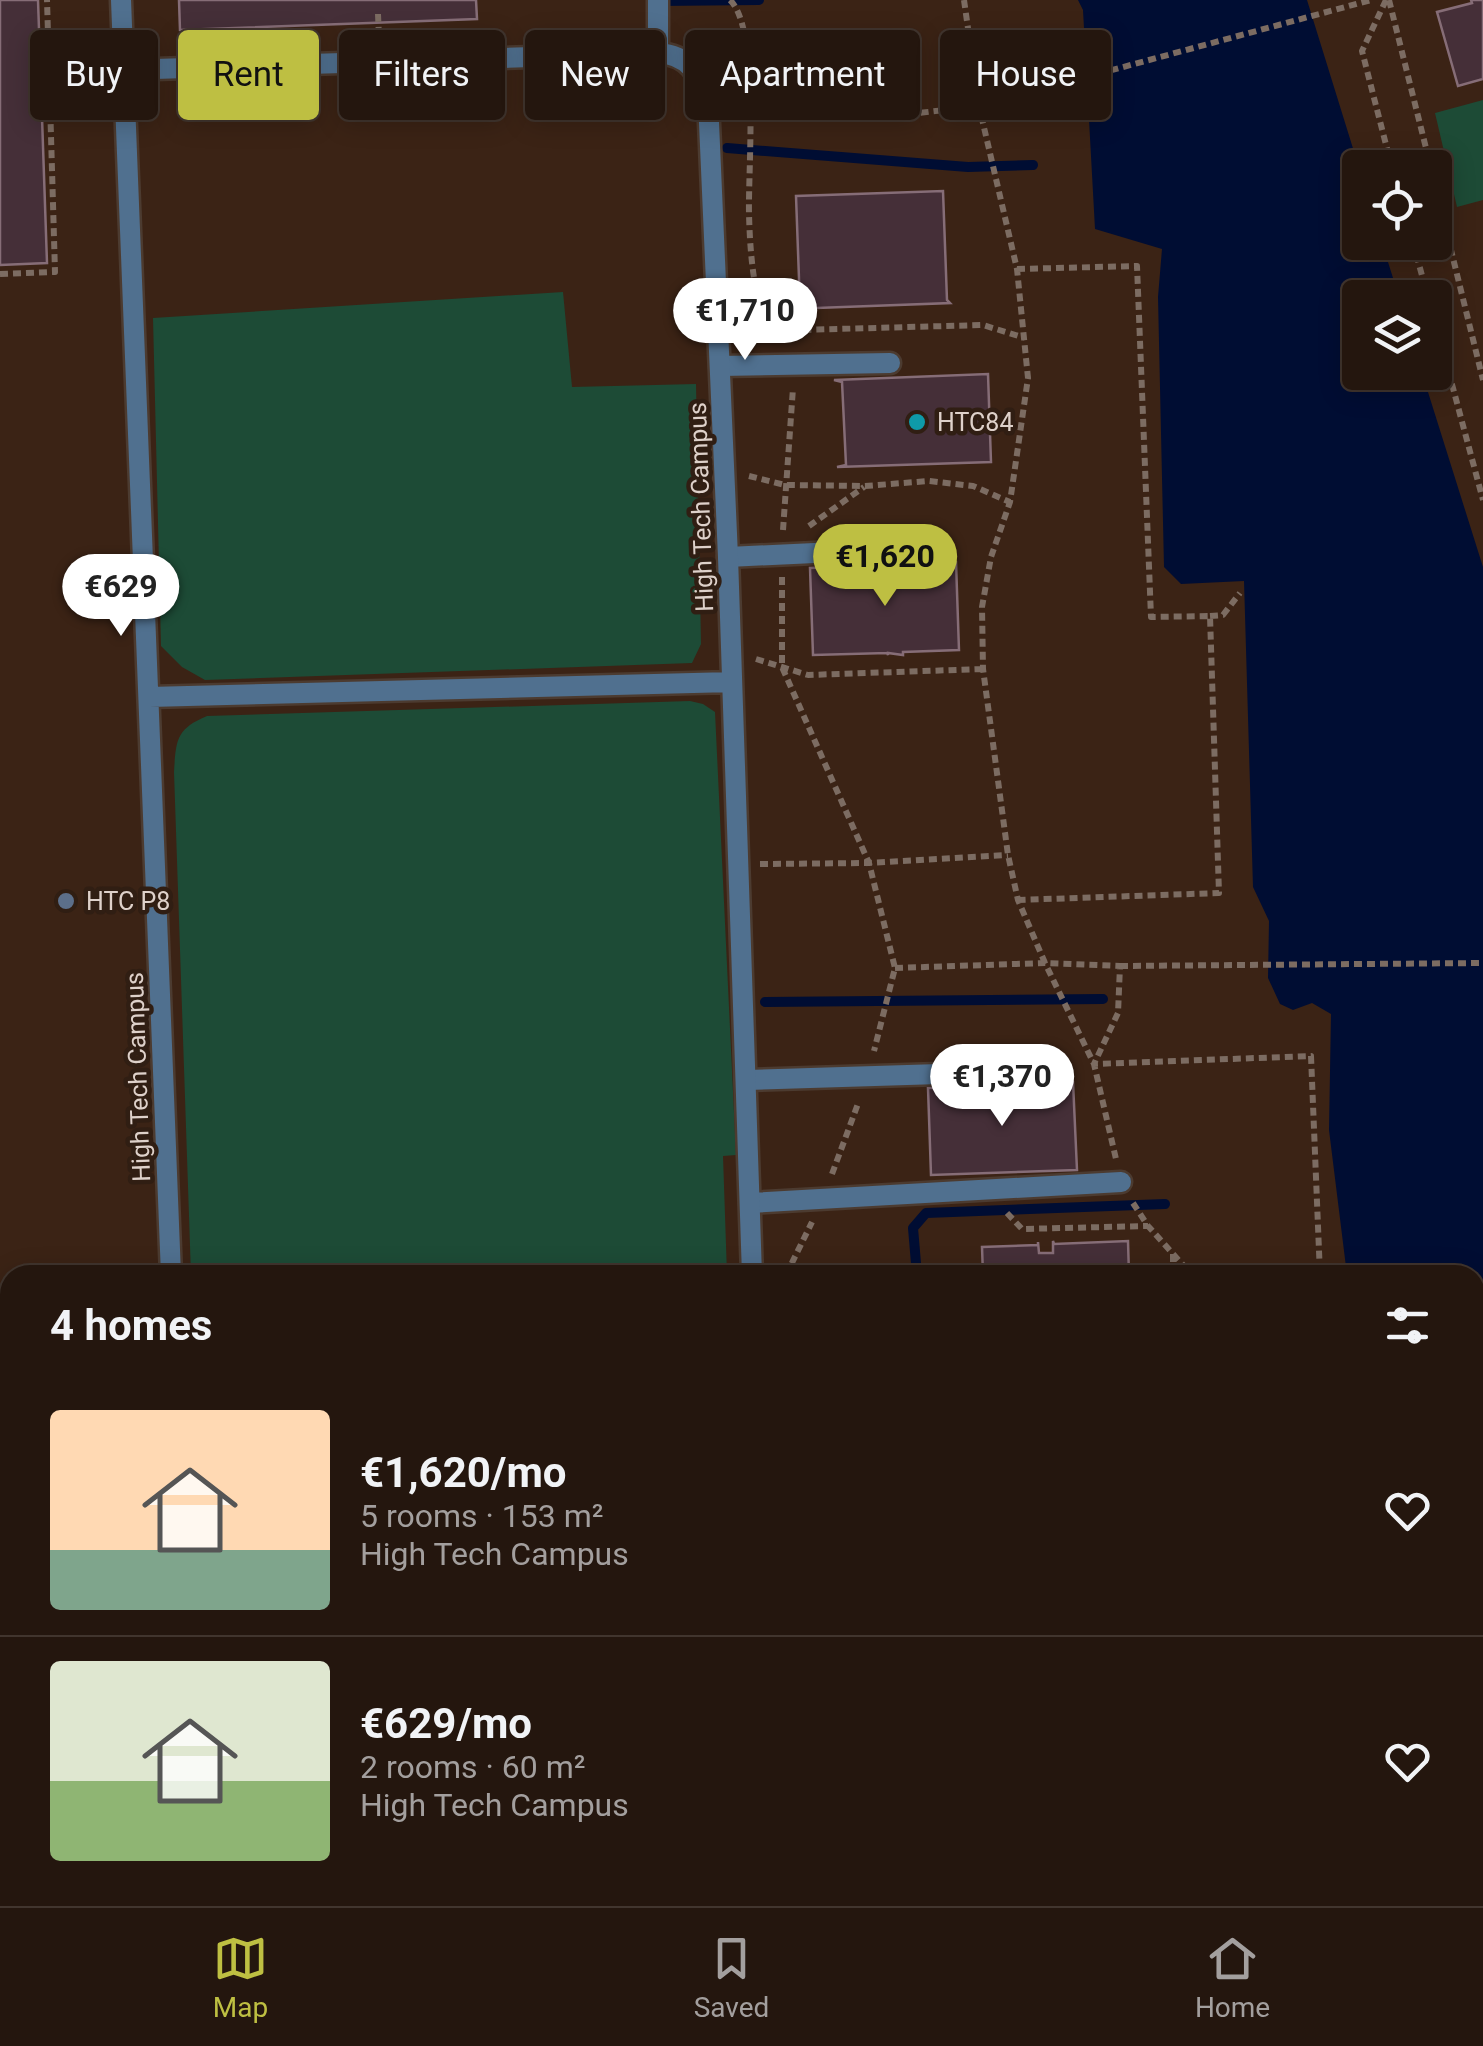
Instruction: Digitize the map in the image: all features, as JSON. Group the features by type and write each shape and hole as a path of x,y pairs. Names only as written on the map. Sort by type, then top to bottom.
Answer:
{"street":[{"name":"High Tech Campus","path":"121,0 122,30"},
{"path":"658,0 658,30"},
{"path":"158,69 525,55"},
{"name":"High Tech Campus","path":"126,120 171,1265"},
{"name":"High Tech Campus","path":"709,120 752,1265"},
{"path":"720,366 890,363"},
{"path":"728,557 782,550 857,551"},
{"path":"149,697 732,682"},
{"path":"747,1080 972,1073"},
{"path":"750,1204 1121,1182"}],"path":[{"path":"0,274 55,272 47,0"},
{"path":"730,0 739,9 742,30"},
{"path":"1111,71 1371,0"},
{"path":"1387,150 1362,51 1388,0"},
{"path":"1388,0 1426,150"},
{"path":"965,4 969,30"},
{"path":"750,120 752,258 762,318 789,365 782,667 869,863 894,968 868,1075 822,1200 791,1265"},
{"path":"982,120 1022,269 1028,378 1010,502 991,558 982,608 984,669 1008,855 1018,900 1094,1064 1121,1182"},
{"path":"1452,250 1483,380"},
{"path":"1022,269 1137,266 1151,617 1224,616 1240,592"},
{"path":"717,304 800,330 983,325 1024,338"},
{"path":"1452,384 1483,500"},
{"path":"724,469 784,485 865,486 929,481 974,486 1010,502"},
{"path":"782,550 865,486"},
{"path":"1018,900 1219,893 1210,616"},
{"path":"731,652 808,674 984,669"},
{"path":"739,864 869,863 1008,855"},
{"path":"894,968 1045,963 1483,963"},
{"path":"1094,1064 1118,1013 1120,966"},
{"path":"1094,1064 1311,1056 1320,1265"},
{"path":"1014,1223 1022,1229 1147,1222 1183,1265"},
{"path":"1173,1254 1173,1265"}],"shaded area":[{"path":"0,0 1483,0 1483,1265 0,1265"}],"green space":[{"path":"1483,100 1483,200 1457,207 1452,186 1452,150 1444,150 1435,113"},
{"path":"563,292 572,387 696,384 701,644 692,663 205,680 182,667 161,646 153,318"},
{"path":"690,701 715,712 736,1155 723,1156 727,1265 191,1265 174,772 177,744 183,731 207,716"}],"water":[{"path":"1078,0 1307,0 1353,150 1342,150 1342,260 1387,260 1394,280 1342,280 1342,390 1427,390 1483,567 1483,1265 1346,1265 1329,1130 1331,1014 1312,1003 1293,1010 1280,1004 1268,978 1269,921 1253,887 1244,581 1181,584 1164,567 1158,297 1162,249 1095,229 1089,120 1111,120 1111,30 1084,30"}],"building":[{"path":"0,0 38,0 39,30 30,30 30,120 42,120 47,263 0,265"},
{"path":"179,0 476,0 477,19 180,30"},
{"path":"1471,0 1483,0 1483,79 1458,86 1437,12 1472,3"},
{"path":"943,191 950,303 790,309 800,306 796,196"},
{"name":"HTC84","path":"988,374 991,462 837,467 846,465 842,382 834,380"},
{"path":"956,562 959,650 903,655 813,655 810,568"},
{"path":"1073,1082 1077,1170 931,1175 928,1088"},
{"path":"1053,1241 1128,1241 1129,1265 983,1265 982,1247 1038,1242 1039,1253 1053,1253"}],"waterway":[{"path":"658,1 759,0"},
{"path":"727,148 968,167 1033,165"},
{"path":"765,1002 1103,999"},
{"path":"916,1265 913,1228 926,1213 1165,1204"}],"place":[{"name":"HTC84","path":"917,422"},
{"name":"HTC P8","path":"66,901"}]}
